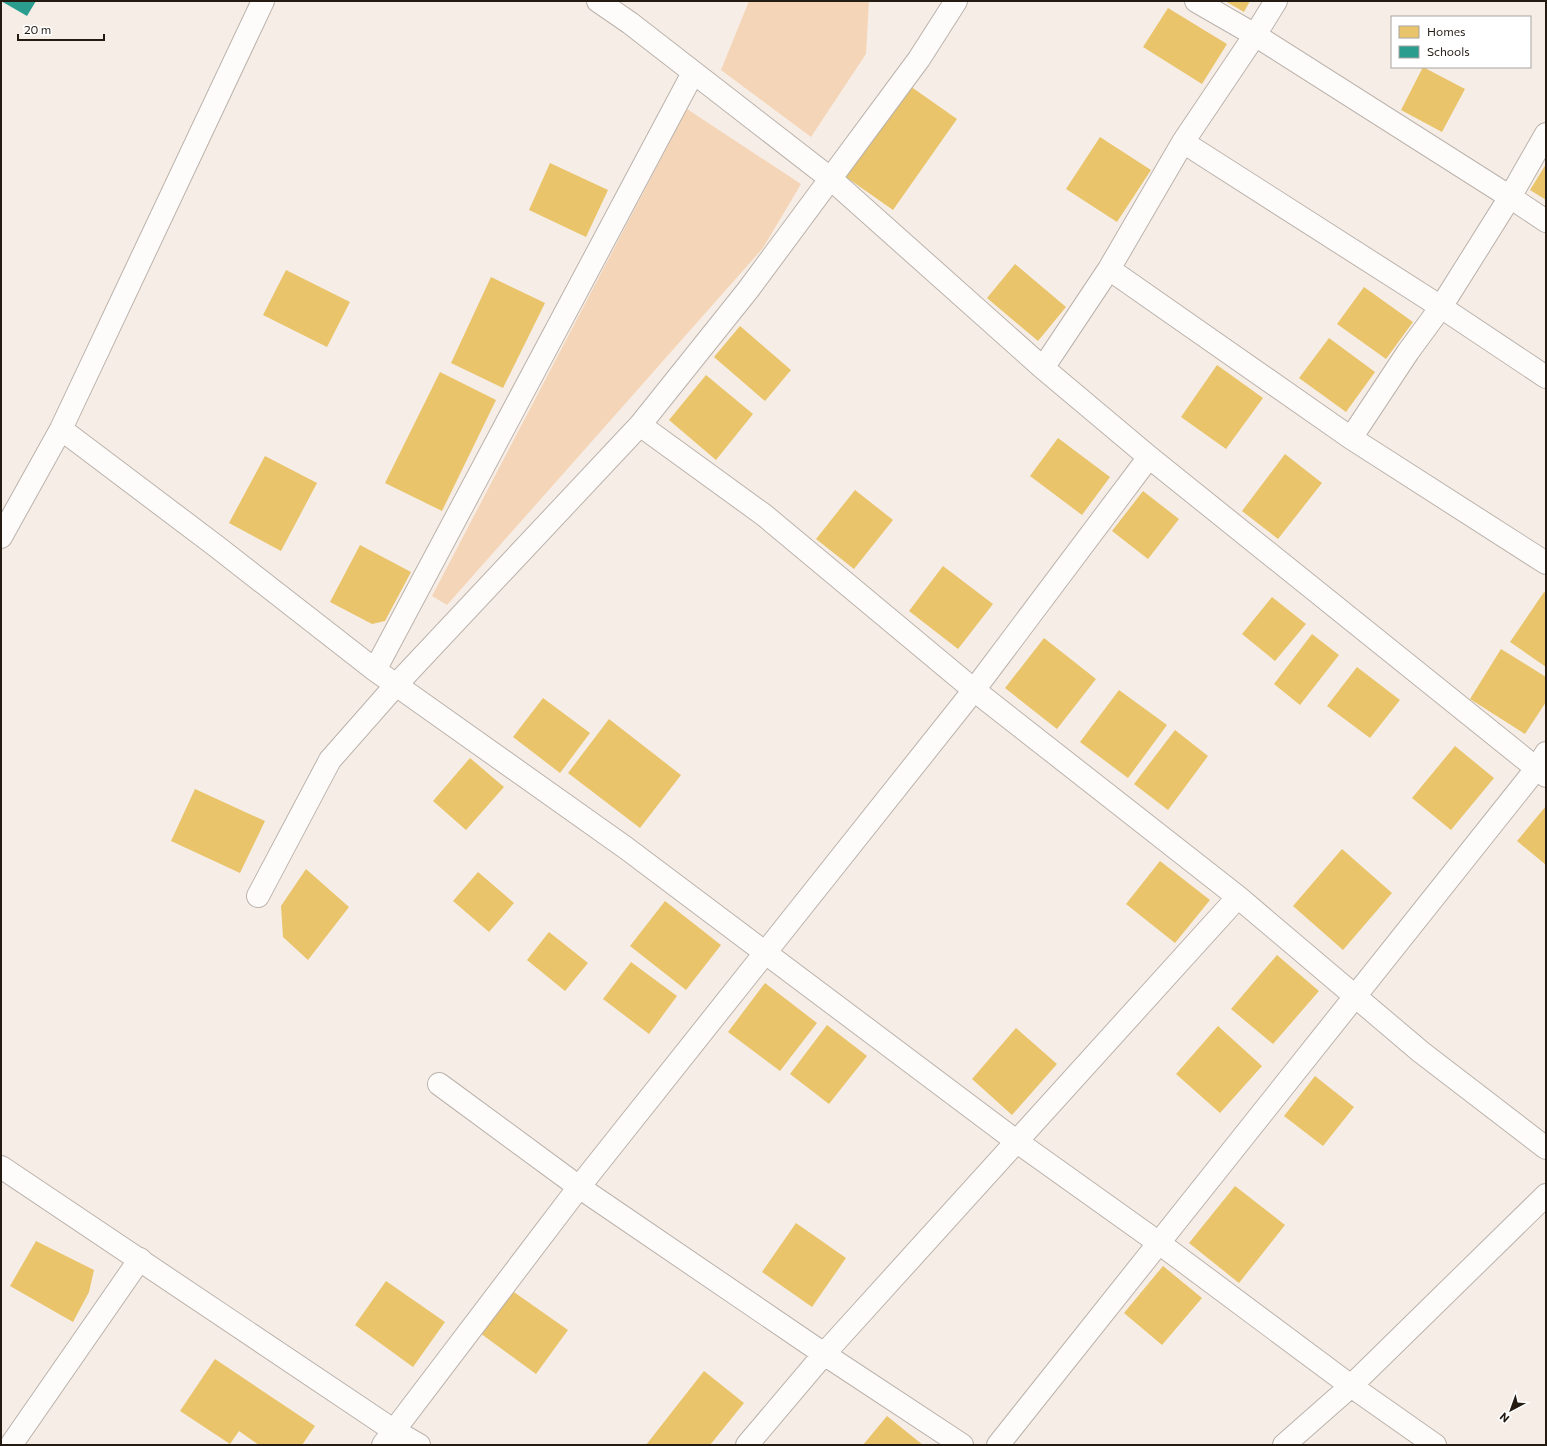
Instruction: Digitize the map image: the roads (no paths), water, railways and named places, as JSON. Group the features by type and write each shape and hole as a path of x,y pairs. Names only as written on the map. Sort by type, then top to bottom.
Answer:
{"street":[{"path":"1,537 62,429 263,1"},
{"path":"598,1 630,23 831,179 1043,368 1149,457 1543,766 1355,995 998,1445"},
{"path":"258,896 330,760 396,685 640,425 748,290 831,179 919,59 956,1"},
{"path":"1196,1 1255,35 1510,196 1546,221"},
{"path":"1043,368 1108,269 1183,142 1276,1"},
{"path":"375,670 693,73"},
{"path":"1351,438 1408,352 1441,308 1510,196 1546,134"},
{"path":"1183,142 1546,377"},
{"path":"1108,269 1351,438 1546,563"},
{"path":"640,425 764,515 974,690 1238,897 1421,1052 1546,1148"},
{"path":"62,429 216,546 375,670 626,848 1016,1141 1159,1243 1351,1386 1435,1445"},
{"path":"388,1437 578,1187 974,690 1149,457"},
{"path":"747,1445 824,1354 1238,897"},
{"path":"439,1084 578,1187 824,1354 962,1445"},
{"path":"1,1167 140,1259 388,1437 419,1445"},
{"path":"1284,1445 1351,1386 1546,1195"},
{"path":"11,1445 140,1259"}]}
